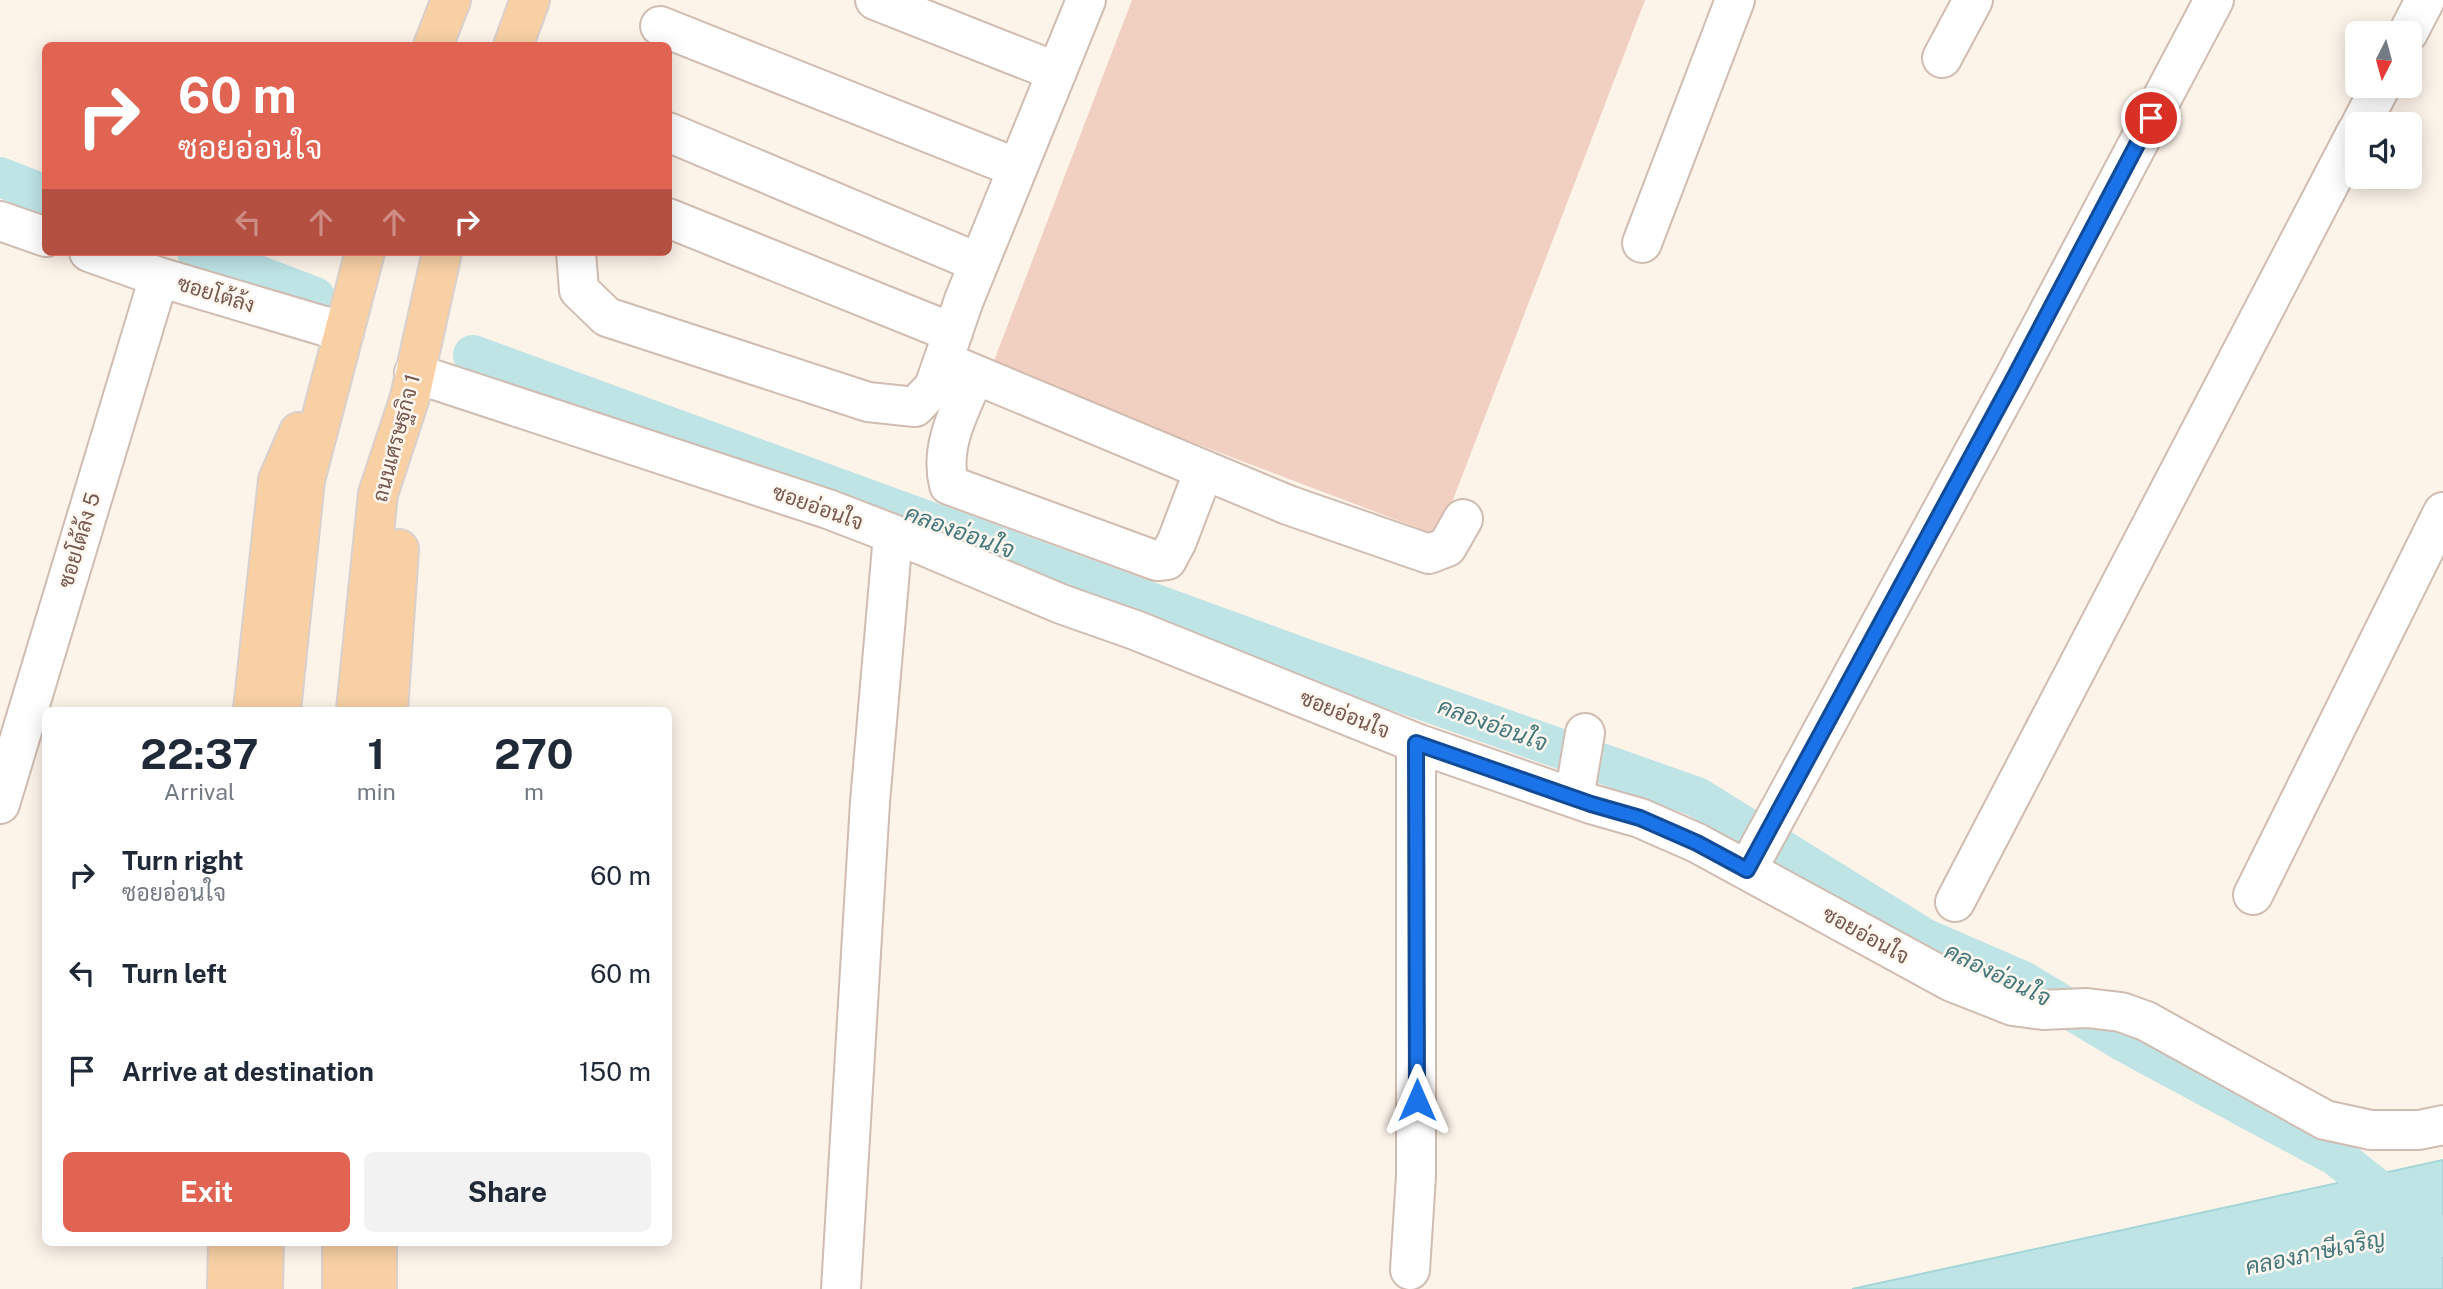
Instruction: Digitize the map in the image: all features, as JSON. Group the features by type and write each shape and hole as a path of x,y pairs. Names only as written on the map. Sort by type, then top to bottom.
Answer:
{"main road":[{"path":"435,42 451,0"},
{"path":"514,42 530,0"},
{"path":"281,707 305,480 364,256"},
{"name":"ถนนเศรษฐกิจ 1","path":"356,707 378,494 412,385 441,256"},
{"path":"254,707 278,480 344,332"},
{"path":"388,707 412,385"},
{"path":"227,1289 228,1246"},
{"path":"263,1289 264,1246"},
{"path":"342,1246 342,1289"},
{"path":"377,1246 377,1289"}],"street":[{"path":"875,0 1057,72"},
{"path":"1086,0 979,263 957,356 945,471 949,485 1157,561 1167,560 1177,541 1204,470"},
{"path":"1642,243 1735,0"},
{"path":"1942,58 1973,0"},
{"path":"1760,848 2021,366 2214,0"},
{"path":"2414,21 2425,0"},
{"path":"661,24 1017,168"},
{"path":"672,134 979,263"},
{"path":"1955,902 2345,154"},
{"path":"672,220 957,356 1204,470 1288,505 1429,554 1447,547 1464,519"},
{"path":"0,221 42,236"},
{"name":"ซอยโต้ล้ง","path":"101,256 344,332"},
{"path":"576,256 579,290 607,317 868,402 915,407 957,356"},
{"name":"ซอยโต้ล้ง 5","path":"0,804 159,276"},
{"name":"ซอยอ่อนใจ","path":"412,385 815,504 1416,743 1575,787 1697,843 1760,848 1952,982 2013,1006 2043,1010 2087,1008 2121,1012 2146,1021 2325,1120 2371,1130 2419,1130 2443,1125"},
{"path":"2253,895 2443,512"},
{"path":"841,1289 870,802 893,535"},
{"path":"1575,787 1585,733"},
{"path":"1410,1270 1417,1163 1416,743"}],"water":[{"name":"คลองภาษีเจริญ","path":"2443,1160 2443,1289 1852,1289"}],"building":[{"path":"1132,0 1645,0 1439,536 992,366"}],"waterway":[{"name":"คลองอ่อนใจ","path":"0,177 42,193"},
{"name":"คลองอ่อนใจ","path":"207,256 315,297"},
{"name":"คลองอ่อนใจ","path":"473,355 1306,659 1697,797 1924,938 2023,981 2124,1042 2336,1156 2426,1228 2443,1237"}],"route":[{"path":"1417,1100 1416,743 1591,804 1640,818 1697,843 1747,870 2014,378 2151,118"}]}
